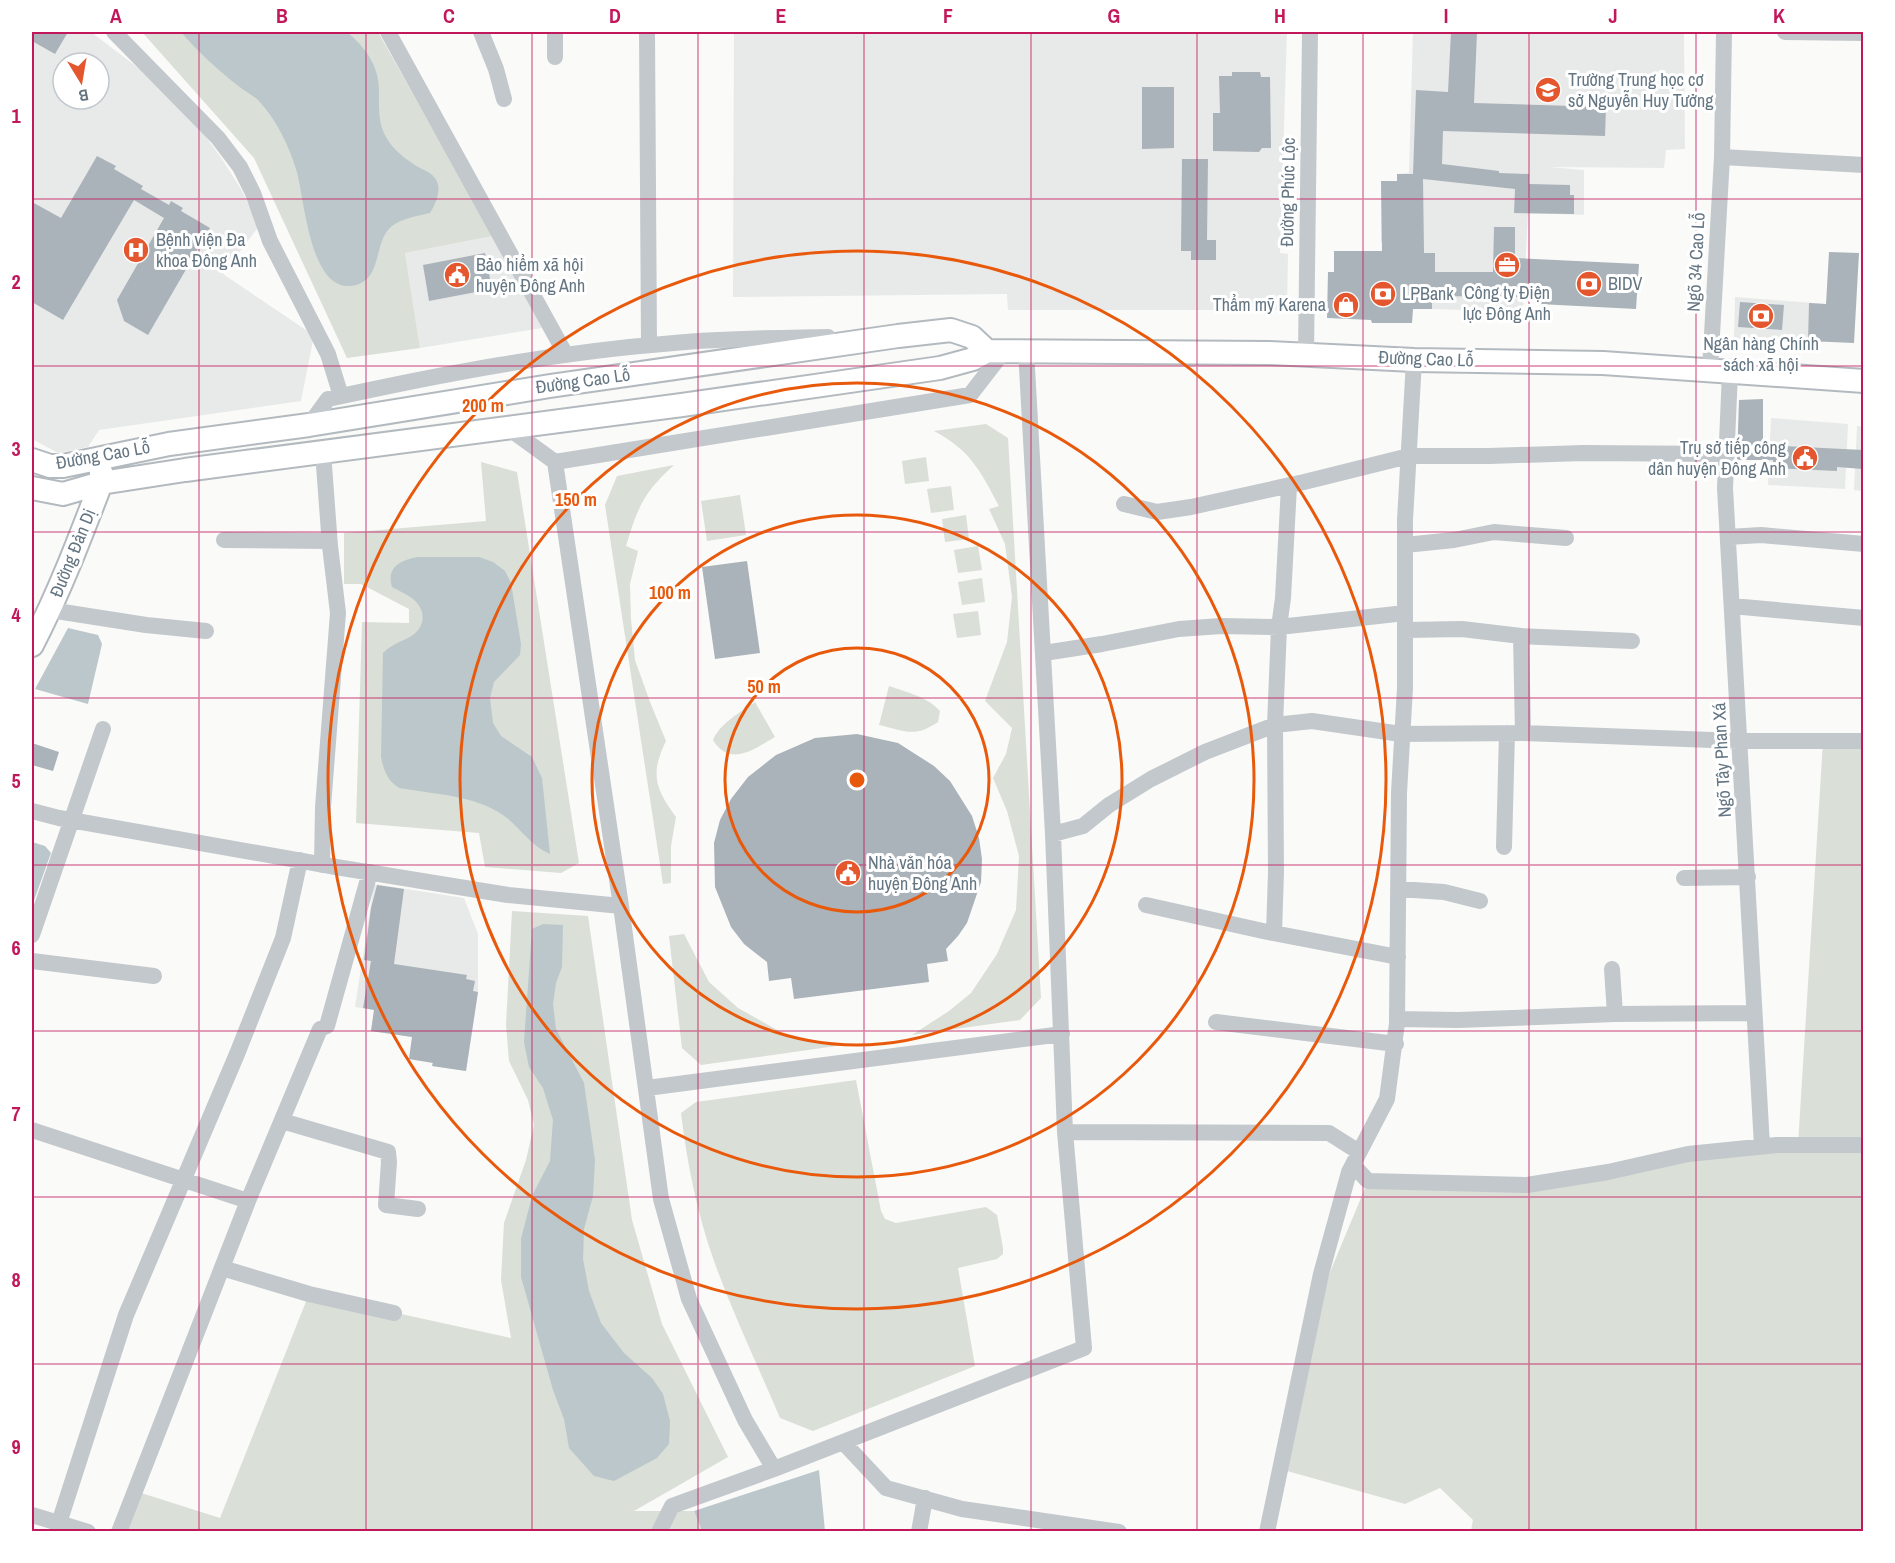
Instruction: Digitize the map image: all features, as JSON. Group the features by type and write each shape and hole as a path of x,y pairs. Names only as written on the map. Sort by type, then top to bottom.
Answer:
{"main road":[{"name":"Đường Cao Lỗ","path":"32,460 50,466 63,466 169,444 951,330 1006,351"},
{"name":"Đường Cao Lỗ","path":"32,488 63,494 101,483 940,368 1006,351 1306,354 1414,360 1603,363 1863,381"},
{"name":"Đường Đản Dị","path":"32,645 50,610 101,483 101,458"}],"street":[{"path":"114,32 218,138 240,167 253,193 270,241 328,354 341,396"},
{"path":"388,32 566,355"},
{"path":"481,32 496,69 504,99"},
{"path":"555,32 555,57"},
{"path":"647,32 649,345"},
{"name":"Đường Phúc Lộc","path":"1306,354 1310,32"},
{"name":"Ngõ 34 Cao Lỗ","path":"1720,371 1724,32"},
{"path":"1785,32 1863,33"},
{"path":"1722,157 1863,165"},
{"path":"309,425 328,399 394,384 566,355 649,345 754,339 898,336"},
{"path":"508,428 555,462 970,395 1006,351"},
{"path":"659,1532 672,1506 774,1469 1084,1348 1065,1132 1044,653 1006,351"},
{"path":"1267,1532 1321,1274 1356,1158 1387,1099 1396,1044 1401,734 1405,688 1405,545 1414,360"},
{"path":"473,371 478,398"},
{"name":"Ngõ Tây Phan Xá","path":"1720,371 1762,1146"},
{"path":"322,865 323,807 338,613 329,541 323,452"},
{"path":"1124,504 1157,512 1191,507 1289,486 1409,456 1583,453 1726,454"},
{"path":"555,462 621,906 661,1199 689,1299 746,1420 774,1469"},
{"path":"1274,933 1275,725 1289,486"},
{"path":"1405,545 1454,540 1494,532 1566,538"},
{"path":"1728,537 1761,535 1863,544"},
{"path":"224,540 329,541"},
{"path":"1732,606 1863,618"},
{"path":"50,610 146,626 206,631"},
{"path":"1044,653 1179,629 1405,622 1521,636 1632,641"},
{"path":"1504,848 1521,636"},
{"path":"1053,834 1083,826 1109,805 1151,779 1194,758 1275,725 1312,721 1401,734 1515,733 1739,741 1863,741"},
{"path":"32,935 66,819 104,729"},
{"path":"32,811 322,865 508,895 621,906"},
{"path":"59,1523 126,1315 284,938 300,860"},
{"path":"119,1532 249,1201 320,1029 327,1026 370,872"},
{"path":"1684,878 1748,877"},
{"path":"1398,890 1444,892 1480,901"},
{"path":"1146,905 1398,957"},
{"path":"32,961 154,976"},
{"path":"1612,969 1615,1014"},
{"path":"1397,1019 1458,1020 1615,1014 1754,1013"},
{"path":"1216,1022 1396,1044"},
{"path":"647,1088 1062,1034"},
{"path":"282,1121 388,1152 386,1205 418,1209"},
{"path":"32,1130 249,1201"},
{"path":"1065,1132 1329,1133 1356,1158 1368,1181 1527,1185 1608,1172 1688,1154 1762,1146 1863,1145"},
{"path":"222,1268 309,1294 394,1313"},
{"path":"843,1442 886,1488 962,1509 1119,1532"},
{"path":"919,1532 925,1498"},
{"path":"32,1515 88,1532"}],"shaded area":[{"name":"Bệnh viện Đa khoa Đông Anh","path":"32,32 91,32 141,70 200,129 241,189 259,226 223,274 309,332 313,340 301,401 99,430 88,447 58,453 32,439"},
{"path":"142,32 378,32 493,236 405,253 420,348 347,358 254,158"},
{"path":"181,32 347,32 360,44 377,73 380,118 386,137 404,157 433,176 438,186 435,203 430,213 401,221 386,232 375,265 366,279 359,284 342,285 329,277 319,263 312,243 296,169 286,142 276,124 259,101 215,66"},
{"path":"734,32 1287,32 1280,253 1288,254 1287,310 1008,310 1007,294 733,297"},
{"name":"Trường Trung học cơ sở Nguyễn Huy Tưởng","path":"1413,32 1684,32 1685,149 1666,150 1664,168 1549,167 1584,170 1584,215 1528,213 1523,312 1432,309 1412,242 1381,242 1381,181 1397,181 1397,174 1409,173"},
{"path":"493,236 542,328 420,348 405,253"},
{"path":"1735,297 1826,304 1824,342 1734,339"},
{"path":"1771,418 1848,424 1845,489 1768,485"},
{"path":"986,424 1008,438 1041,998 1020,1020 912,1035 949,1011 971,993 997,954 1016,910 1019,856 1007,811 993,778 1006,754 1012,728 985,701 1007,642 1012,597 1005,544 989,509 999,506 973,462 957,446 934,431"},
{"path":"1857,426 1863,427 1863,491 1854,490"},
{"path":"926,457 929,481 905,484 902,461"},
{"path":"481,462 517,472 579,863 561,873 485,867 479,833 356,823 362,622 409,623 409,609 361,584 344,584 344,533 486,521"},
{"path":"674,465 655,484 643,501 626,546 638,551 630,584 635,660 666,741 658,763 657,780 663,798 676,817 671,846 671,883 663,884 605,505 617,476"},
{"path":"951,486 954,510 931,513 927,489"},
{"path":"740,495 746,535 707,541 701,501"},
{"path":"966,515 969,539 945,542 942,519"},
{"path":"978,546 982,570 958,573 954,550"},
{"path":"418,557 479,557 493,562 505,571 511,583 521,644 520,655 494,682 490,698 493,723 501,736 532,757 542,778 550,854 543,851 492,808 453,796 399,788 385,771 381,757 383,653 414,635 422,620 418,604 392,587 391,574 396,566"},
{"path":"982,578 985,602 962,605 958,582"},
{"path":"978,611 981,635 957,638 953,614"},
{"path":"68,628 98,635 102,644 88,704 35,689"},
{"path":"889,686 935,706 940,711 938,722 916,732 879,725"},
{"path":"755,702 775,737 742,754 727,753 713,740 716,734 731,718"},
{"path":"1863,741 1863,1531 1471,1531 1473,1520 1440,1488 1405,1504 1280,1469 1313,1313 1368,1181 1527,1185 1798,1145 1823,742"},
{"path":"32,842 45,846 51,853 32,906"},
{"path":"374,884 464,898 478,934 478,992 466,1071 432,1066 432,1062 409,1059 412,1037 371,1031 374,1010 355,1007"},
{"path":"512,911 588,916 632,1220 662,1324 728,1457 634,1511 694,1511 702,1531 121,1532 135,1491 220,1518 309,1294 511,1338 501,1280 504,1223 526,1160 534,1125 528,1100 509,1061 506,1025"},
{"path":"543,924 563,925 562,967 556,983 553,1004 556,1029 584,1083 595,1160 593,1196 584,1229 583,1259 589,1291 601,1323 624,1353 652,1378 663,1394 670,1421 669,1444 657,1458 614,1481 594,1476 569,1448 564,1419 553,1390 521,1277 521,1239 532,1196 550,1161 553,1120 543,1088 529,1067 524,1042 532,929"},
{"path":"684,934 709,982 738,1008 781,1032 836,1046 701,1065 682,1048 669,936"},
{"path":"856,1080 881,1211 885,1219 896,1223 986,1207 997,1215 1003,1254 997,1259 958,1268 975,1366 813,1431 780,1418 729,1301 708,1243 698,1206 681,1113 696,1102"},
{"path":"819,1470 825,1531 702,1531 694,1511"}],"building":[{"path":"32,32 68,32 57,51 51,52 32,41"},
{"path":"1451,32 1477,32 1474,103 1606,107 1605,136 1443,131 1442,164 1499,171 1499,173 1529,174 1529,184 1570,185 1570,195 1574,195 1574,214 1514,213 1515,189 1423,179 1424,253 1435,253 1435,272 1493,272 1494,227 1515,227 1515,258 1639,264 1636,309 1539,304 1539,297 1432,296 1432,309 1413,309 1412,323 1372,323 1371,320 1327,318 1328,272 1334,272 1334,251 1382,251 1381,181 1397,181 1397,174 1413,174 1416,90 1448,92"},
{"path":"1232,72 1260,72 1261,77 1270,77 1271,148 1262,148 1259,152 1213,151 1213,113 1220,113 1219,76 1232,76"},
{"path":"1142,87 1174,87 1174,148 1142,149"},
{"path":"97,156 116,166 114,169 143,186 141,189 169,205 171,201 183,208 181,211 210,228 148,335 124,321 117,300 164,218 134,200 63,320 32,302 32,202 61,218"},
{"path":"1182,159 1208,159 1207,240 1216,240 1216,260 1191,260 1191,251 1181,251"},
{"path":"1829,252 1859,253 1854,343 1808,341 1809,303 1826,304"},
{"name":"Bảo hiểm xã hội huyện Đông Anh","path":"485,253 492,289 429,301 423,265"},
{"name":"Ngân hàng Chính sách xã hội","path":"1740,302 1784,305 1782,330 1738,327"},
{"path":"1763,399 1763,445 1863,450 1863,469 1837,467 1837,471 1773,468 1773,460 1737,460 1739,400"},
{"path":"747,561 760,653 715,659 702,567"},
{"name":"Nhà văn hóa huyện Đông Anh","path":"857,734 898,743 934,766 950,781 972,816 979,838 982,859 981,882 967,923 946,949 948,961 927,964 929,982 794,999 791,978 769,981 767,962 744,944 731,927 715,887 714,843 720,820 731,799 748,777 776,755 815,738"},
{"path":"32,743 59,752 53,771 32,765"},
{"path":"377,885 404,889 394,964 467,975 466,979 475,981 473,991 478,992 466,1071 432,1066 433,1063 409,1059 412,1037 371,1031 374,1010 363,1008 371,961 364,960 371,908"}],"place":[{"name":"Trường Trung học cơ sở Nguyễn Huy Tưởng","path":"1548,90"},
{"name":"Bệnh viện Đa khoa Đông Anh","path":"136,250"},
{"name":"Công ty Điện lực Đông Anh","path":"1507,265"},
{"name":"Bảo hiểm xã hội huyện Đông Anh","path":"457,275"},
{"name":"BIDV","path":"1589,284"},
{"name":"LPBank","path":"1383,294"},
{"name":"Thẩm mỹ Karena","path":"1346,305"},
{"name":"Ngân hàng Chính sách xã hội","path":"1761,316"},
{"name":"Trụ sở tiếp công dân huyện Đông Anh","path":"1805,458"},
{"name":"Nhà văn hóa huyện Đông Anh","path":"848,873"}]}
